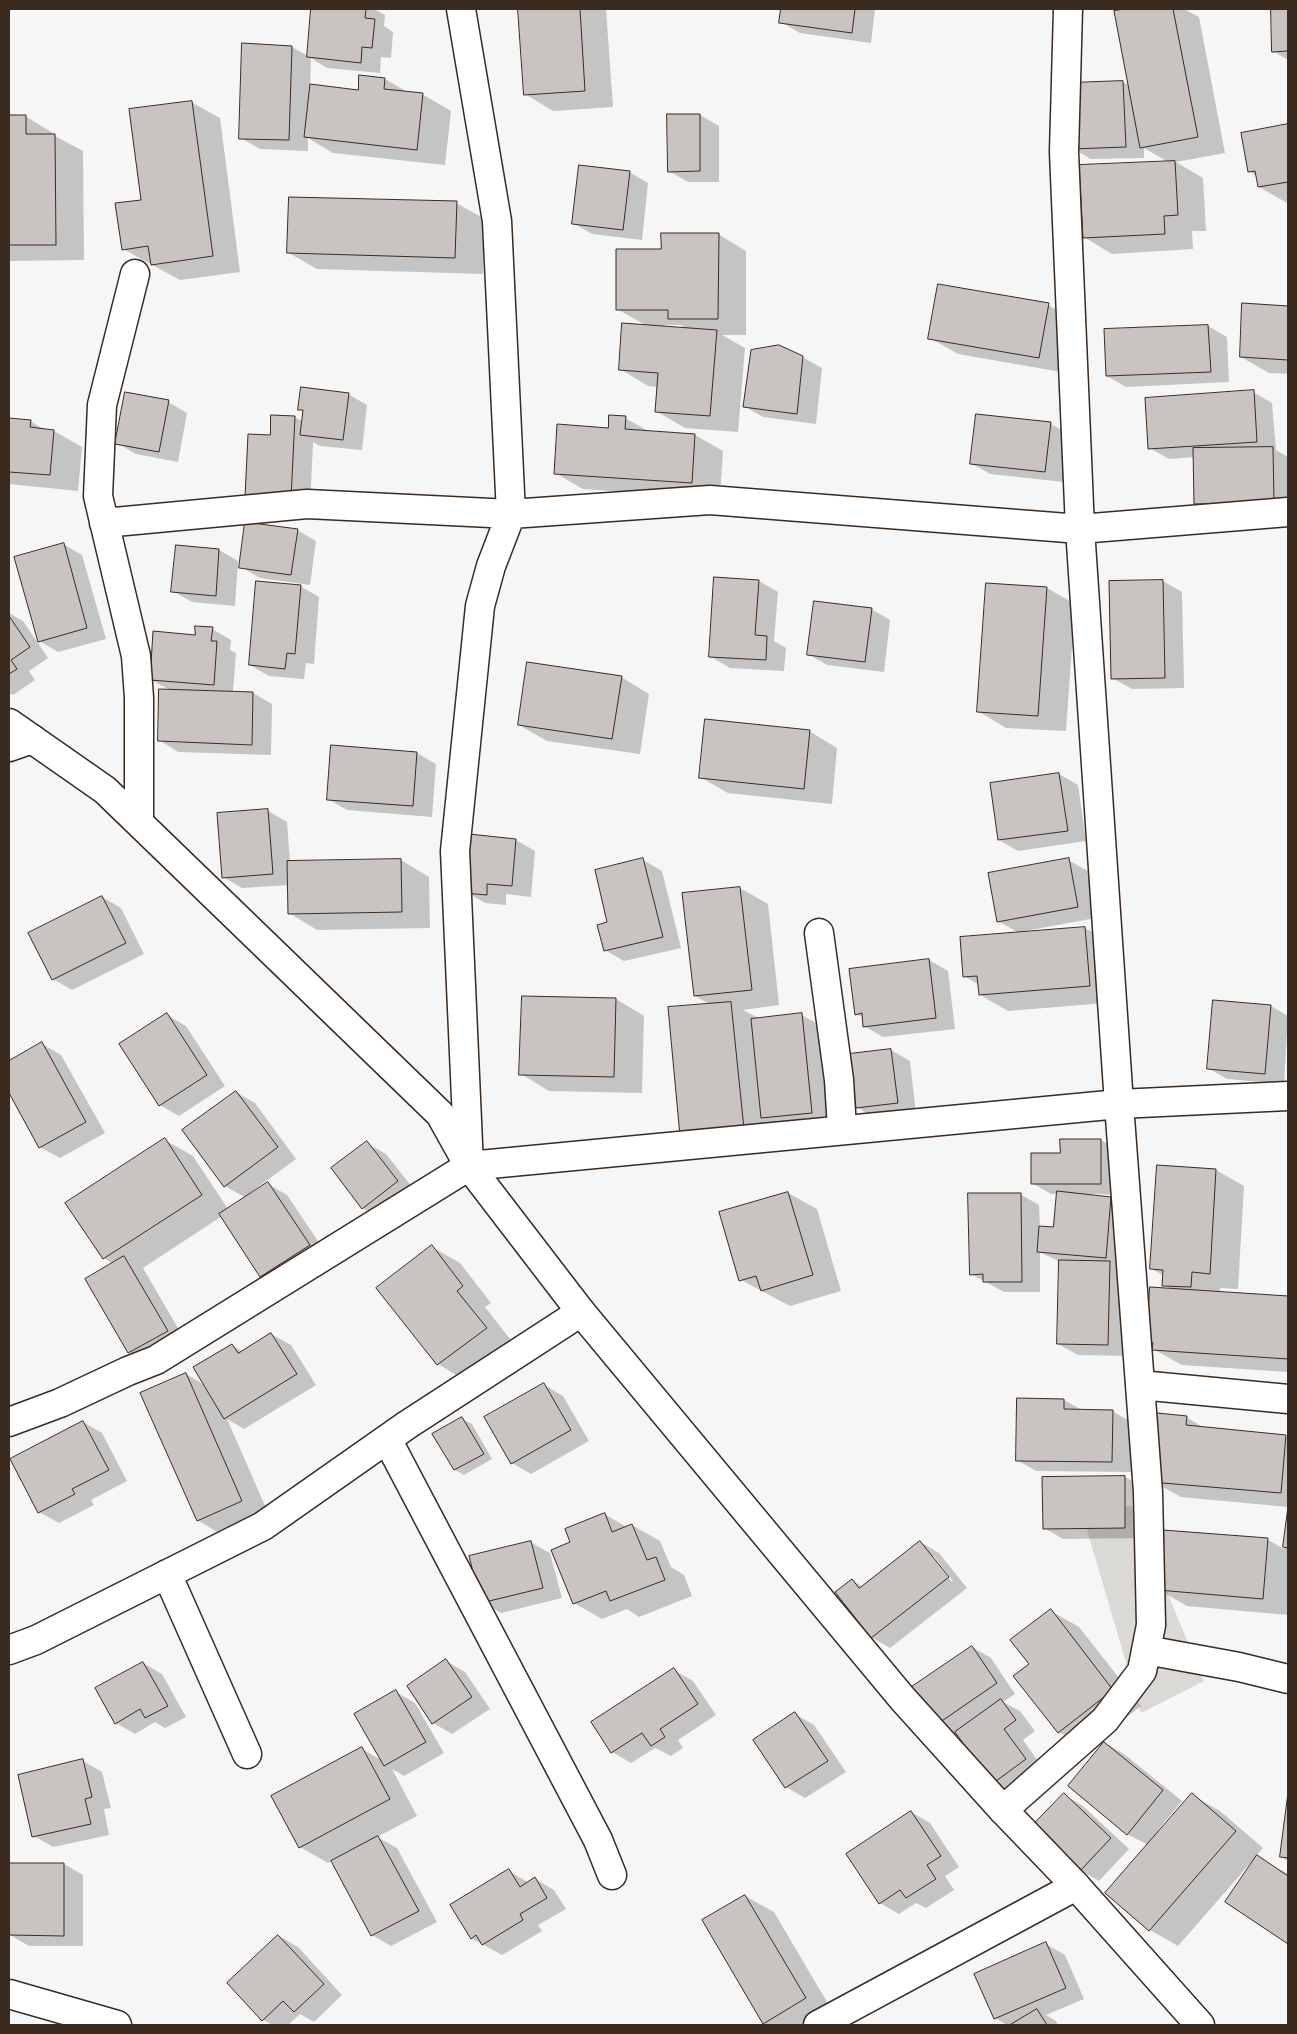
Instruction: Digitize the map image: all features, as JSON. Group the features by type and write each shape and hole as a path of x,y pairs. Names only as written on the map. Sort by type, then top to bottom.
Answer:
{"street":[{"path":"461,9 497,221 511,514 491,566 480,606 455,851 469,1166"},
{"path":"1003,1810 1105,1720 1142,1671 1151,1625 1149,1521 1080,529 1064,152 1068,9"},
{"path":"135,274 102,404 98,496 136,656 139,698 138,822"},
{"path":"104,523 307,504 511,514 710,500 1080,529 1288,512"},
{"path":"9,723 20,743 105,790 440,1114 469,1166 581,1312 902,1698 1003,1810 1076,1886 1200,2025"},
{"path":"819,932 839,1080 842,1129"},
{"path":"9,1422 60,1403 156,1360 469,1166 1119,1104 1288,1096"},
{"path":"9,1650 36,1640 264,1526 387,1439 581,1312"},
{"path":"1140,1385 1288,1399"},
{"path":"387,1439 598,1840 612,1875"},
{"path":"167,1574 248,1754"},
{"path":"1146,1650 1239,1667 1288,1679"},
{"path":"818,2025 1076,1886"},
{"path":"9,1994 117,2025"}],"shaded area":[{"path":"1131,1505 1204,1681 1141,1713 1084,1520"}],"building":[{"path":"311,9 366,9 365,18 375,19 372,48 362,47 361,63 307,57"},
{"path":"518,9 580,9 585,91 524,95"},
{"path":"781,9 855,9 852,33 779,23"},
{"path":"1125,9 1173,9 1198,137 1140,148 1114,11"},
{"path":"1271,9 1288,9 1288,51 1272,52"},
{"path":"242,43 292,46 289,140 239,139"},
{"path":"359,75 385,78 384,89 423,93 417,150 304,137 310,84 358,90"},
{"path":"1123,81 1126,147 1071,149 1069,83"},
{"path":"192,101 213,256 151,265 148,246 122,250 115,203 141,200 129,109"},
{"path":"667,114 700,114 700,171 668,172"},
{"path":"9,115 26,115 26,134 55,134 56,245 9,245"},
{"path":"1288,124 1288,182 1258,187 1255,171 1248,172 1241,133"},
{"path":"1175,161 1178,215 1164,216 1165,234 1083,238 1079,165"},
{"path":"579,165 630,171 623,230 572,224"},
{"path":"289,197 457,201 455,258 287,253"},
{"path":"661,233 719,233 718,319 668,319 668,310 616,310 616,249 661,249"},
{"path":"938,284 1049,303 1039,358 928,339"},
{"path":"1242,303 1288,306 1288,360 1240,357"},
{"path":"622,323 717,330 710,416 655,412 658,373 619,370"},
{"path":"1208,325 1211,372 1106,376 1104,329"},
{"path":"779,345 803,356 797,414 743,407 751,350"},
{"path":"301,387 349,393 343,440 300,435 303,410 298,410"},
{"path":"1254,390 1257,442 1148,449 1145,398"},
{"path":"125,392 169,400 159,452 115,444"},
{"path":"976,414 1051,422 1045,472 970,464"},
{"path":"271,415 295,416 291,499 245,497 248,434 270,435"},
{"path":"609,415 626,416 625,429 695,434 692,483 554,474 557,424 608,428"},
{"path":"9,418 31,420 30,427 54,430 50,475 9,472"},
{"path":"1273,447 1274,503 1194,504 1193,448"},
{"path":"245,522 298,529 291,575 239,568"},
{"path":"64,543 87,628 38,642 14,557"},
{"path":"176,545 219,549 216,596 171,592"},
{"path":"714,577 759,580 755,635 767,636 766,660 709,657"},
{"path":"1163,580 1165,678 1111,679 1109,581"},
{"path":"256,581 301,585 295,654 287,653 285,669 249,665"},
{"path":"986,583 1047,587 1038,716 977,712"},
{"path":"814,601 872,608 865,662 807,655"},
{"path":"9,616 30,647 11,660 17,669 9,674"},
{"path":"195,626 213,627 211,641 217,641 214,685 150,680 153,631 195,635"},
{"path":"527,662 622,676 612,739 518,725"},
{"path":"159,689 253,692 252,745 158,741"},
{"path":"705,719 810,730 804,789 699,778"},
{"path":"331,745 417,752 413,806 327,800"},
{"path":"1059,773 1068,831 998,840 990,783"},
{"path":"268,809 273,874 222,878 217,813"},
{"path":"469,834 516,839 512,886 487,884 487,895 464,893"},
{"path":"643,858 663,937 604,951 597,925 607,922 595,870"},
{"path":"1069,858 1078,907 997,922 988,873"},
{"path":"401,859 402,912 288,914 287,861"},
{"path":"740,887 752,990 694,996 682,893"},
{"path":"102,896 126,943 52,980 28,933"},
{"path":"1085,927 1090,986 979,995 977,976 963,977 960,937"},
{"path":"929,959 936,1018 863,1027 862,1013 855,1015 849,969"},
{"path":"522,996 616,998 614,1077 519,1075"},
{"path":"1213,1000 1271,1005 1265,1074 1207,1069"},
{"path":"731,1002 744,1129 680,1136 668,1007"},
{"path":"167,1013 207,1075 159,1106 119,1044"},
{"path":"802,1013 812,1113 761,1118 751,1019"},
{"path":"42,1042 86,1122 39,1148 9,1093 9,1061"},
{"path":"891,1049 898,1103 856,1108 849,1054"},
{"path":"236,1091 278,1147 224,1187 182,1130"},
{"path":"165,1138 202,1195 103,1259 65,1203"},
{"path":"1060,1139 1101,1139 1101,1184 1031,1184 1031,1153 1060,1153"},
{"path":"367,1141 398,1181 362,1209 331,1168"},
{"path":"1157,1165 1216,1169 1210,1274 1192,1272 1191,1287 1162,1286 1163,1270 1150,1269"},
{"path":"268,1182 310,1245 260,1277 219,1214"},
{"path":"1057,1191 1111,1197 1106,1258 1037,1252 1039,1226 1053,1227"},
{"path":"788,1192 813,1275 761,1291 756,1276 739,1281 719,1212"},
{"path":"968,1193 1021,1193 1022,1282 983,1282 983,1274 970,1275"},
{"path":"432,1245 463,1286 457,1291 487,1328 437,1365 376,1288"},
{"path":"124,1256 168,1331 128,1353 85,1279"},
{"path":"1059,1260 1110,1261 1108,1345 1057,1344"},
{"path":"1150,1287 1288,1296 1288,1359 1152,1350 1153,1343 1147,1342"},
{"path":"271,1333 297,1374 224,1419 193,1367 232,1344 238,1353"},
{"path":"186,1373 242,1501 197,1521 140,1393"},
{"path":"544,1383 571,1430 511,1464 484,1417"},
{"path":"1017,1398 1064,1399 1064,1409 1113,1410 1112,1462 1016,1461"},
{"path":"1157,1413 1187,1416 1186,1425 1286,1435 1281,1493 1151,1482"},
{"path":"462,1417 484,1454 454,1470 432,1434"},
{"path":"83,1421 109,1470 72,1489 75,1494 38,1513 10,1459"},
{"path":"1125,1476 1125,1528 1043,1529 1042,1477"},
{"path":"1288,1507 1288,1548 1283,1547"},
{"path":"605,1513 612,1532 632,1524 647,1560 656,1557 665,1580 610,1601 606,1591 573,1604 551,1550 570,1542 565,1529"},
{"path":"1163,1530 1268,1538 1263,1599 1158,1590"},
{"path":"531,1541 543,1588 481,1603 469,1556"},
{"path":"920,1541 949,1577 871,1638 835,1592 852,1579 859,1588"},
{"path":"1051,1609 1113,1690 1058,1733 1013,1676 1029,1664 1010,1640"},
{"path":"972,1646 997,1683 936,1725 910,1688"},
{"path":"446,1659 472,1697 432,1724 407,1686"},
{"path":"143,1662 168,1706 145,1718 140,1709 115,1724 95,1688"},
{"path":"674,1668 698,1704 660,1729 665,1737 651,1746 642,1733 611,1753 591,1722"},
{"path":"396,1690 426,1742 384,1766 354,1714"},
{"path":"1001,1699 1016,1720 1004,1729 1026,1759 992,1784 955,1732"},
{"path":"795,1712 828,1761 785,1788 753,1740"},
{"path":"1104,1742 1163,1790 1127,1835 1068,1786"},
{"path":"362,1747 390,1799 299,1848 271,1796"},
{"path":"83,1759 92,1797 85,1799 91,1824 32,1837 18,1775"},
{"path":"1064,1793 1111,1838 1080,1871 1031,1827"},
{"path":"1192,1793 1236,1831 1149,1931 1105,1893"},
{"path":"1288,1793 1288,1858 1280,1857"},
{"path":"911,1811 941,1856 927,1865 936,1879 906,1898 900,1890 879,1904 846,1854"},
{"path":"378,1836 419,1911 371,1936 331,1861"},
{"path":"1257,1855 1288,1876 1288,1944 1225,1902"},
{"path":"9,1863 64,1863 64,1936 9,1935"},
{"path":"509,1869 520,1887 535,1877 547,1898 520,1914 523,1920 482,1945 476,1935 471,1939 450,1905"},
{"path":"745,1895 806,1998 763,2024 702,1920"},
{"path":"278,1935 324,1984 294,2012 283,2001 262,2021 227,1983"},
{"path":"1046,1942 1066,1988 994,2019 974,1974"},
{"path":"1037,2009 1047,2025 1010,2025"}]}
